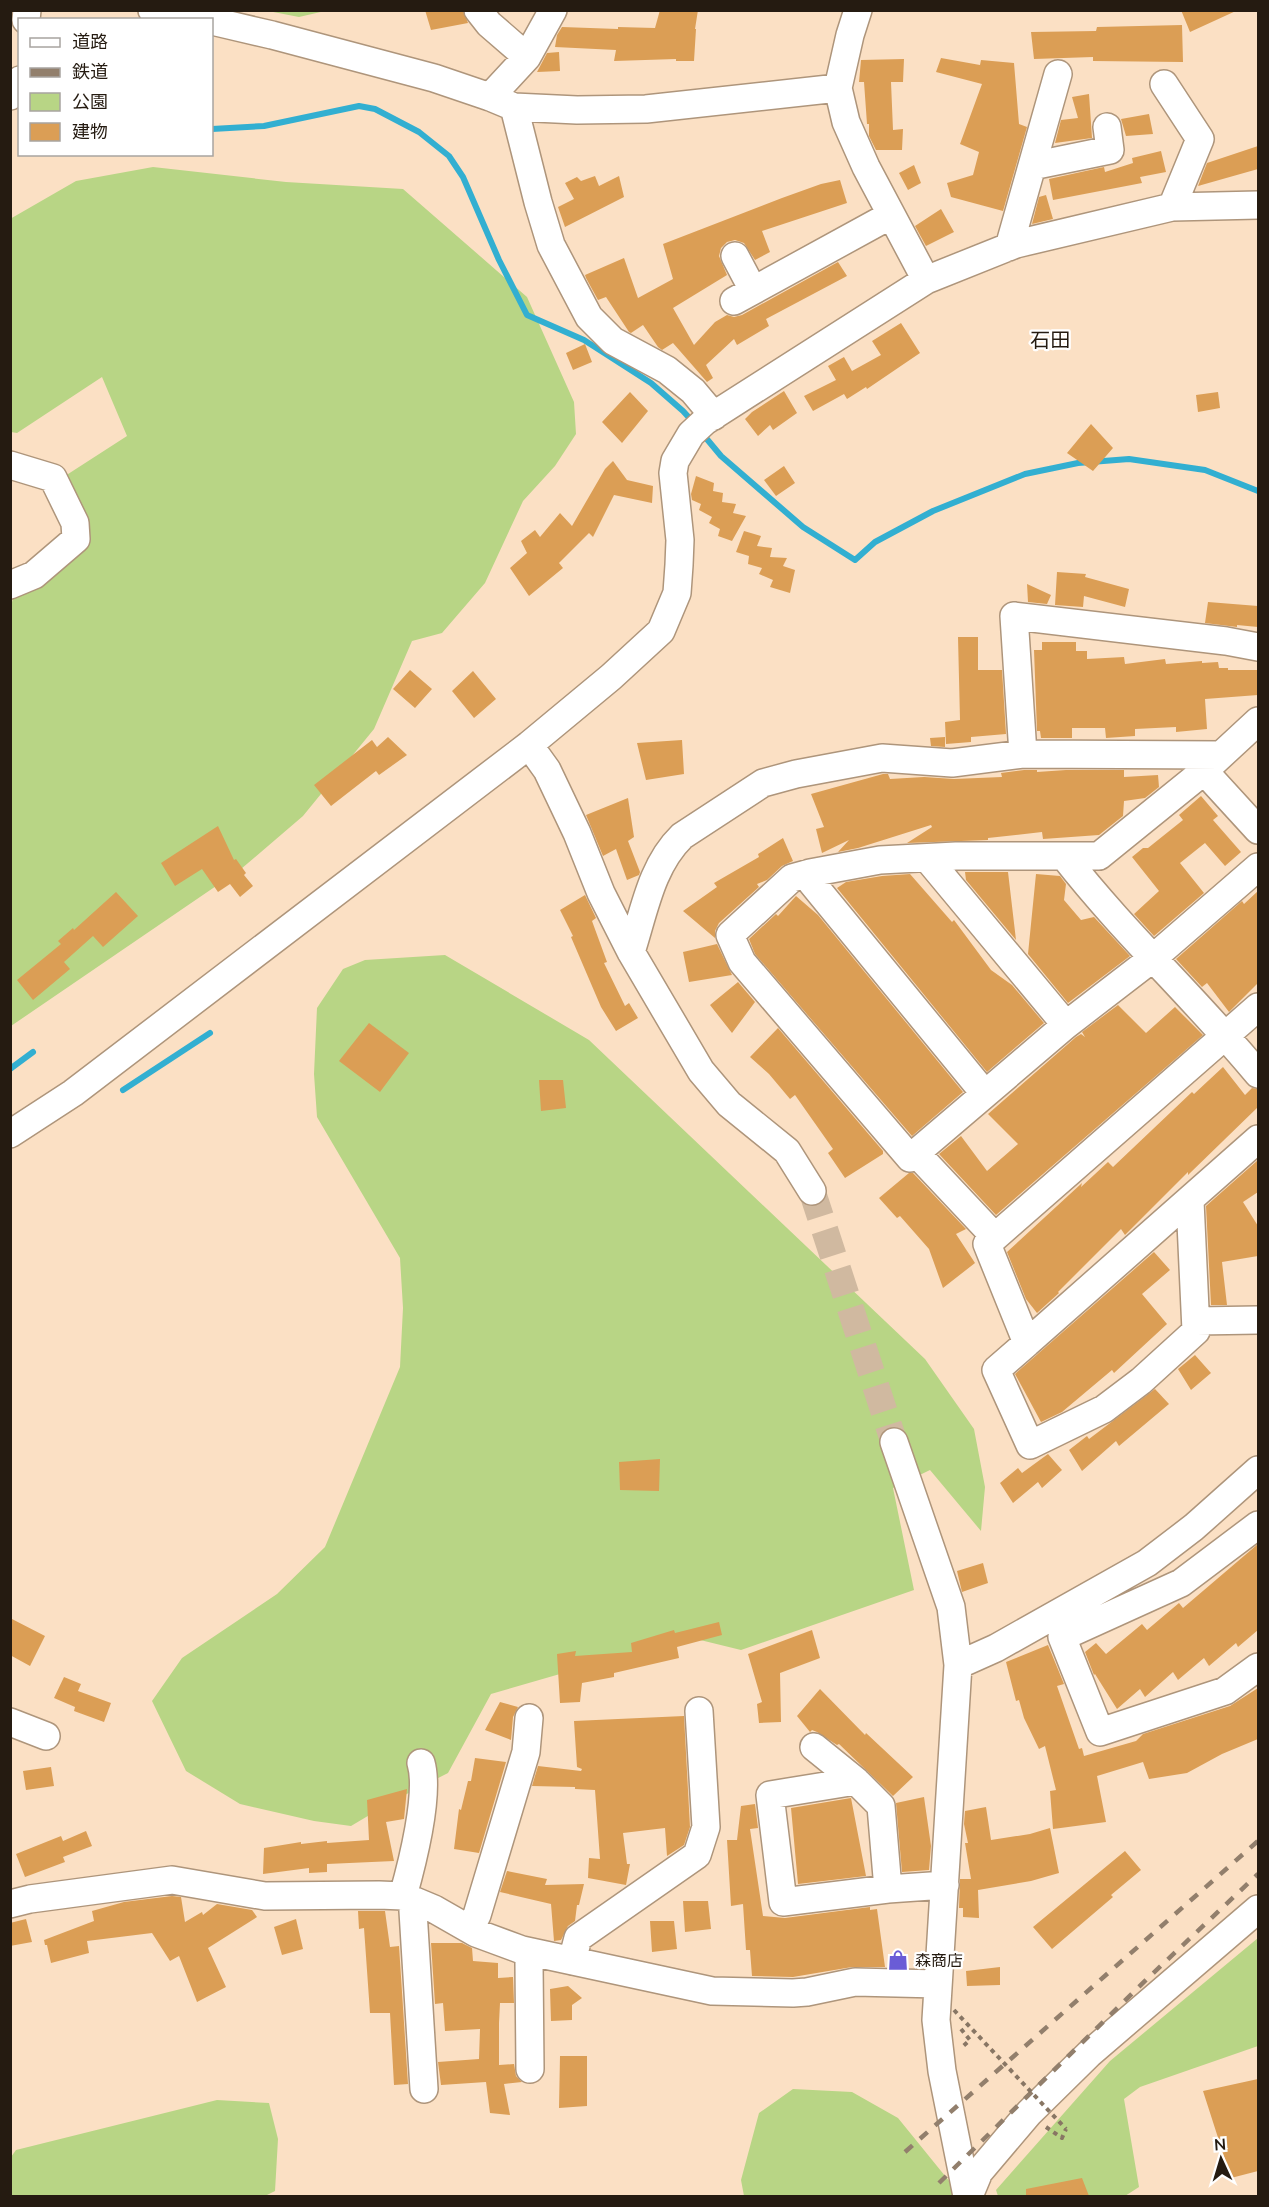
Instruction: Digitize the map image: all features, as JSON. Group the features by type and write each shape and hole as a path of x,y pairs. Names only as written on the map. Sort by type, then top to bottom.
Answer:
{"street":[{"path":"152,10 176,12 199,18"},
{"path":"478,10 489,24 527,57"},
{"path":"554,10 502,102 551,245 589,317 613,340 667,370 693,391 703,424"},
{"path":"858,10 838,88 846,122 866,167 926,280"},
{"path":"213,21 434,78 502,102 577,110 646,109 838,88"},
{"path":"1010,247 1058,74"},
{"path":"10,96 18,83"},
{"path":"1164,84 1200,139 1172,207"},
{"path":"1032,166 1110,150 1107,127"},
{"path":"10,1134 73,1093 529,745 611,677 661,631 677,593 680,565 674,467 681,449 703,424 926,280 1010,247 1172,207 1258,205"},
{"path":"735,256 744,296 891,215"},
{"path":"10,465 53,478 75,523 76,539 34,575 10,585"},
{"path":"1023,754 1014,616 1226,641 1258,647"},
{"path":"1258,721 1213,763 1100,856 956,856 880,860 810,873 792,878 730,935 742,962 910,1158 1066,1025 1153,958 1258,867"},
{"path":"529,745 547,771 577,833 601,893 631,952 701,1071 729,1104 787,1151 812,1191"},
{"path":"631,952 657,870 670,847 690,830 763,783 796,774 882,758 952,763 1023,754 1213,763"},
{"path":"1213,763 1258,830"},
{"path":"1064,856 1085,883 1226,1035 1258,1074"},
{"path":"927,858 1066,1025"},
{"path":"810,873 812,883 985,1094"},
{"path":"1027,1343 987,1244 1258,1007"},
{"path":"1190,1201 1196,1331 1141,1381 1104,1409 1030,1445 996,1370 1258,1139"},
{"path":"916,1153 995,1237"},
{"path":"1197,1321 1258,1320"},
{"path":"894,1442 951,1607 958,1665 936,2020 942,2072 968,2196"},
{"path":"958,1665 996,1648 1147,1563 1194,1527 1258,1470"},
{"path":"1258,1525 1181,1583 1062,1637 1100,1732 1225,1691 1258,1667"},
{"path":"572,1961 578,1938 697,1855 706,1827 699,1712"},
{"path":"470,1929 477,1915 526,1752 529,1718"},
{"path":"10,1722 46,1736"},
{"path":"814,1747 856,1781 881,1806 888,1889"},
{"path":"421,1763 424,1773 424,1795 410,1899 424,2089"},
{"path":"856,1781 770,1795 783,1902 888,1889 945,1885"},
{"path":"10,1904 30,1899 172,1880 265,1896 410,1899 470,1929 531,1952 712,1991 793,1994 855,1982 938,1984"},
{"path":"968,2196 979,2172 1021,2120 1089,2054 1258,1909"},
{"path":"530,2069 529,1963 531,1952"}],"path":[{"path":"954,2010 1066,2129 1062,2138 1047,2128"}],"green space":[{"path":"268,11 325,11 299,17"},
{"path":"153,167 286,182 403,189 527,297 574,402 576,434 555,466 523,501 485,583 442,633 412,641 374,729 303,816 241,869 11,1026 11,606 20,571 70,528 65,476 127,436 102,377 17,433 11,432 10,219 76,181"},
{"path":"445,955 589,1040 925,1359 974,1429 985,1487 981,1531 930,1470 893,1488 914,1590 741,1650 688,1637 491,1694 448,1773 393,1801 351,1826 314,1821 240,1804 186,1771 152,1701 182,1658 277,1594 325,1547 400,1367 403,1308 400,1258 317,1117 314,1074 317,1008 343,969 365,960"},
{"path":"1258,1938 1258,2046 1140,2087 1124,2099 1139,2187 1125,2196 998,2196 996,2190 1110,2061"},
{"path":"793,2089 852,2092 898,2118 954,2187 956,2196 744,2196 741,2180 759,2113"},
{"path":"217,2100 269,2103 278,2139 275,2191 265,2196 11,2196 11,2157 16,2150"}],"building":[{"path":"425,10 463,10 468,23 431,30"},
{"path":"660,10 698,10 694,61 676,61 676,59 614,61 616,50 555,47 557,35 562,27 655,28"},
{"path":"1181,10 1238,10 1190,32"},
{"path":"1182,25 1183,62 1093,61 1093,57 1034,59 1031,32 1096,31 1097,27"},
{"path":"559,52 560,71 537,72 547,53"},
{"path":"941,58 980,65 981,60 1014,63 1019,124 1027,127 1003,211 951,197 947,183 973,175 979,152 960,144 982,84 936,72"},
{"path":"904,59 903,82 891,82 893,130 903,129 902,150 876,150 869,136 864,82 859,82 861,60"},
{"path":"1089,94 1092,138 1055,143 1061,120 1078,118 1072,97"},
{"path":"1149,114 1153,134 1126,136 1121,119"},
{"path":"1258,146 1258,169 1198,186 1207,163"},
{"path":"1161,151 1166,172 1140,177 1142,183 1053,200 1049,179 1104,167 1105,172 1133,163 1132,158"},
{"path":"914,165 921,183 908,190 899,173"},
{"path":"595,176 599,186 619,176 624,197 565,227 558,207 574,199 565,183 577,177 581,181"},
{"path":"840,180 847,203 762,231 770,252 755,260 744,243 735,240 727,242 721,248 719,256 727,275 673,308 694,345 715,322 727,315 734,317 742,315 838,262 847,276 766,319 769,326 737,345 734,339 706,365 713,378 707,382 673,343 662,350 643,325 629,332 606,297 598,300 586,278 585,275 624,258 638,298 673,279 663,244 782,198 821,184"},
{"path":"1046,195 1053,219 1032,224 1039,197"},
{"path":"941,209 954,232 926,246 915,226"},
{"path":"901,323 920,353 867,389 866,387 847,399 844,394 813,411 804,396 836,380 828,366 844,357 852,371 881,355 872,341"},
{"path":"585,344 592,362 573,370 566,353"},
{"path":"784,391 797,413 773,430 770,425 758,436 745,419"},
{"path":"630,392 648,411 622,443 602,422"},
{"path":"1218,392 1220,408 1198,412 1196,395"},
{"path":"1091,424 1113,448 1093,471 1067,453"},
{"path":"613,461 627,480 653,486 652,503 614,495 593,537 589,533 559,563 563,568 529,596 510,568 527,553 521,541 535,530 540,537 560,513 572,526 605,469"},
{"path":"784,466 795,483 776,496 764,480"},
{"path":"696,476 714,483 713,491 723,493 722,502 736,504 733,513 746,516 732,541 718,536 720,529 709,523 712,517 699,510 701,504 692,500 691,494"},
{"path":"744,531 761,536 757,546 772,548 770,557 787,558 783,566 795,570 790,593 770,587 773,580 759,574 762,568 748,564 749,556 736,552"},
{"path":"1057,572 1086,574 1085,577 1129,589 1125,607 1084,596 1083,607 1055,605"},
{"path":"1027,584 1051,595 1047,604 1028,602"},
{"path":"1208,602 1258,606 1258,627 1205,623"},
{"path":"958,637 978,637 978,670 1002,670 1006,734 971,737 971,742 946,744 945,722 960,720"},
{"path":"1042,642 1076,642 1076,651 1087,651 1087,659 1124,657 1125,664 1165,659 1166,664 1218,662 1219,668 1228,668 1228,670 1258,670 1258,695 1205,699 1207,729 1176,732 1176,727 1135,729 1135,736 1106,738 1105,728 1072,728 1072,738 1041,738 1040,731 1037,731 1034,650 1042,650"},
{"path":"410,670 432,689 415,708 393,689"},
{"path":"473,671 496,699 474,718 452,691"},
{"path":"388,737 407,755 379,775 376,771 331,806 314,785 372,740 377,747"},
{"path":"945,737 945,747 931,746 930,738"},
{"path":"682,740 684,774 646,780 637,743"},
{"path":"1037,770 1037,772 1124,770 1124,777 1158,775 1159,787 1145,798 1124,801 1123,816 1099,835 1043,839 1042,832 988,838 988,840 907,843 932,827 931,825 838,852 849,840 822,853 816,829 824,827 811,794 883,774 888,774 890,779 924,777 954,779 1002,777 1001,773"},
{"path":"1201,796 1218,816 1213,820 1241,852 1225,866 1205,843 1180,863 1204,893 1154,936 1134,914 1159,891 1132,857 1143,848 1148,848 1183,820 1179,815"},
{"path":"628,798 634,837 628,841 640,872 639,875 627,880 616,849 603,856 586,815"},
{"path":"218,826 234,860 236,859 253,886 240,897 230,884 218,892 202,869 175,886 161,863"},
{"path":"783,838 793,861 782,866 767,880 757,884 759,887 719,923 715,931 715,938 683,911 717,887 714,883 759,857 758,854"},
{"path":"965,872 1008,872 1016,940 966,880"},
{"path":"910,874 952,922 954,920 991,970 1012,985 1044,1023 987,1072 837,888 846,882"},
{"path":"1036,874 1060,876 1066,884 1064,900 1081,920 1094,917 1130,956 1068,1003 1028,954"},
{"path":"1258,891 1258,983 1229,1012 1207,983 1202,987 1176,959 1242,901 1244,904"},
{"path":"116,892 138,916 103,947 93,936 64,962 70,969 33,1000 17,980 61,944 58,941 73,928 74,930"},
{"path":"585,895 596,918 592,921 607,962 604,963 625,1006 629,1003 638,1018 616,1031 601,1007 571,937 573,936 560,910"},
{"path":"796,896 818,915 963,1092 912,1136 755,954 749,939 776,914 778,916"},
{"path":"717,944 732,975 689,982 683,952"},
{"path":"738,982 755,1002 732,1033 710,1005"},
{"path":"1118,1005 1146,1033 1175,1007 1203,1035 996,1215 939,1154 961,1136 987,1171 1018,1144 988,1114 1076,1037 1081,1034 1085,1037 1082,1032"},
{"path":"369,1023 409,1053 380,1092 339,1061"},
{"path":"778,1028 883,1151 883,1154 845,1178 828,1153 833,1149 795,1095 790,1099 769,1074 750,1057"},
{"path":"1223,1067 1245,1095 1252,1088 1258,1089 1258,1107 1125,1235 1121,1229 1037,1313 1026,1299 1007,1252 1108,1162 1113,1167 1192,1092 1194,1094"},
{"path":"539,1080 563,1080 566,1108 541,1111"},
{"path":"1258,1160 1258,1192 1243,1202 1258,1226 1258,1256 1222,1262 1227,1305 1211,1305 1206,1206"},
{"path":"909,1173 913,1173 966,1229 956,1234 975,1263 943,1288 929,1249 900,1216 897,1218 879,1198"},
{"path":"1154,1252 1170,1270 1142,1294 1167,1324 1114,1373 1112,1370 1062,1412 1041,1422 1015,1374"},
{"path":"1195,1355 1211,1373 1191,1390 1178,1369"},
{"path":"1155,1389 1169,1404 1119,1446 1116,1441 1082,1471 1069,1450 1087,1436 1089,1439"},
{"path":"1048,1454 1062,1470 1042,1488 1038,1482 1013,1503 1000,1483 1018,1468 1022,1473"},
{"path":"660,1459 659,1491 620,1490 619,1462"},
{"path":"1258,1544 1258,1630 1238,1647 1236,1643 1209,1666 1204,1658 1178,1680 1173,1672 1145,1697 1140,1689 1117,1709 1094,1675 1085,1652 1096,1643 1106,1654 1142,1624 1147,1630 1179,1603 1183,1608"},
{"path":"983,1563 988,1583 962,1592 957,1571"},
{"path":"10,1618 45,1636 30,1666 10,1655"},
{"path":"719,1622 722,1635 677,1647 679,1658 614,1673 614,1677 582,1683 580,1702 560,1703 557,1654 576,1651 575,1656 632,1652 631,1643 674,1630 675,1633"},
{"path":"812,1630 820,1658 780,1673 781,1722 759,1723 757,1704 762,1702 748,1654"},
{"path":"1048,1645 1064,1684 1057,1686 1079,1749 1082,1748 1084,1756 1136,1741 1143,1734 1230,1706 1258,1688 1258,1739 1222,1754 1187,1773 1149,1779 1143,1762 1097,1776 1106,1822 1053,1829 1050,1791 1056,1790 1045,1746 1039,1749 1024,1718 1019,1700 1016,1701 1006,1662"},
{"path":"64,1677 81,1684 78,1691 111,1703 104,1722 74,1711 75,1707 54,1698"},
{"path":"820,1689 865,1735 866,1733 913,1777 893,1796 839,1744 837,1745 817,1732 812,1730 810,1732 797,1716"},
{"path":"500,1702 518,1707 513,1717 511,1740 485,1730"},
{"path":"684,1716 690,1827 684,1845 667,1856 665,1828 623,1833 627,1864 630,1864 626,1885 588,1878 589,1858 600,1859 595,1790 532,1786 538,1766 581,1771 582,1769 577,1767 574,1721"},
{"path":"475,1758 506,1762 479,1853 454,1849 459,1809 461,1810 468,1781 471,1781"},
{"path":"51,1767 54,1786 26,1790 23,1771"},
{"path":"407,1789 404,1819 386,1822 394,1861 327,1864 327,1872 309,1873 309,1868 263,1874 264,1848 301,1842 301,1844 369,1840 367,1800"},
{"path":"924,1797 931,1846 929,1870 902,1872 896,1803"},
{"path":"851,1798 866,1876 798,1884 791,1808"},
{"path":"755,1804 758,1828 750,1829 763,1916 785,1918 870,1907 870,1910 877,1909 885,1967 852,1967 793,1977 752,1976 750,1950 746,1950 743,1904 731,1906 727,1840 737,1840 741,1806"},
{"path":"986,1807 991,1840 1030,1834 1050,1828 1059,1873 1031,1881 978,1890 979,1918 963,1917 963,1908 959,1908 960,1879 971,1879 965,1843 968,1843 964,1824 965,1811"},
{"path":"86,1831 92,1846 63,1857 65,1862 25,1877 16,1854 61,1836 63,1841"},
{"path":"1125,1851 1141,1870 1052,1949 1033,1927"},
{"path":"507,1871 547,1879 545,1885 584,1884 579,1905 577,1905 575,1921 568,1926 561,1940 554,1941 551,1904 500,1892"},
{"path":"181,1897 185,1922 202,1912 203,1915 217,1904 252,1910 257,1917 208,1948 226,1987 197,2002 179,1956 170,1961 152,1933 87,1941 89,1953 51,1963 44,1940 94,1921 92,1911 124,1902"},
{"path":"683,1901 708,1901 711,1929 685,1932"},
{"path":"358,1911 385,1911 390,1947 399,1946 408,2084 394,2085 390,2013 370,2013 364,1928 359,1929"},
{"path":"26,1919 32,1942 10,1946 10,1923"},
{"path":"296,1919 303,1949 282,1955 274,1927"},
{"path":"650,1921 674,1921 677,1949 652,1952"},
{"path":"431,1943 462,1943 472,1948 473,1961 498,1963 498,1978 513,1977 514,2003 500,2003 499,2023 499,2065 514,2064 516,2076 522,2082 504,2084 510,2115 490,2113 486,2082 441,2085 438,2062 479,2059 480,2029 445,2031 443,2003 435,2004"},
{"path":"1000,1967 1000,1985 967,1986 966,1971"},
{"path":"568,1986 582,1998 572,2005 572,2020 551,2021 550,1989"},
{"path":"560,2056 587,2056 587,2106 559,2108"},
{"path":"1258,2079 1258,2171 1231,2178 1203,2091"},
{"path":"1082,2178 1089,2196 1026,2196 1026,2189"}],"waterway":[{"path":"213,129 264,126 359,106 375,109 419,132 449,156 463,177 499,260 527,315 584,340 651,383 693,422"},
{"path":"701,432 721,456 803,527 855,560 875,542 933,511 1025,474 1078,463 1129,459 1205,470 1258,491"},
{"path":"123,1090 210,1033"},
{"path":"10,1069 33,1052"}],"tunnel":[{"path":"812,1191 894,1442"}],"railway":[{"path":"905,2152 1258,1841"},
{"path":"939,2183 1147,1979 1258,1874"}],"place":[{"name":"森商店","path":"898,1960"}],"district":[{"name":"石田","path":"1050,340"}]}
